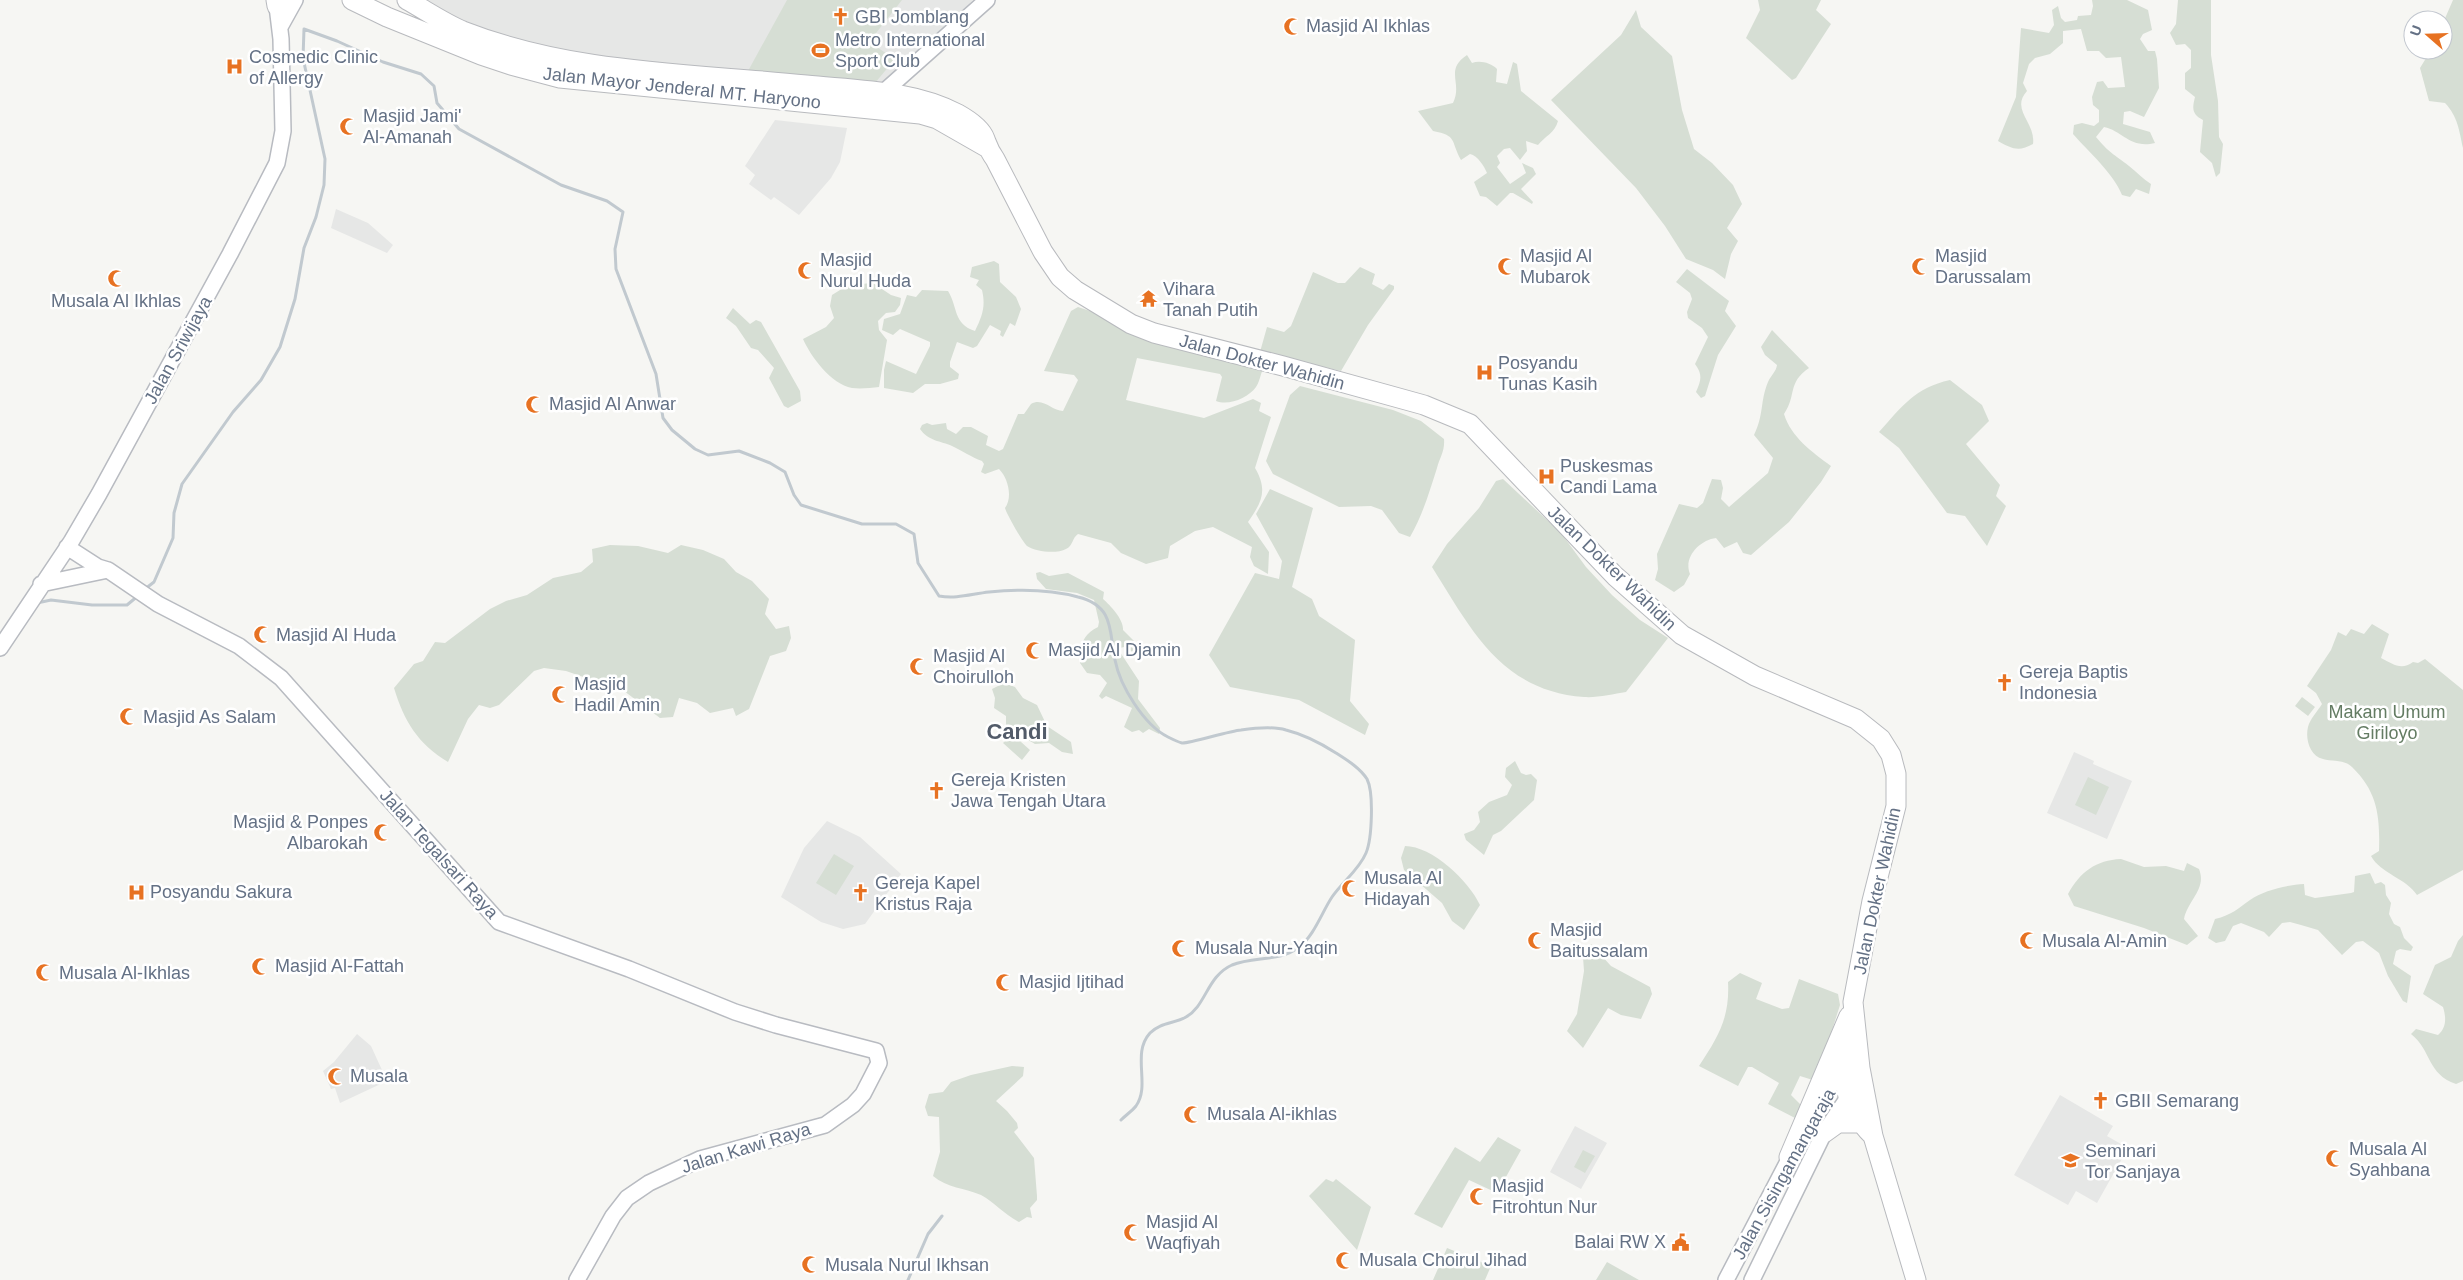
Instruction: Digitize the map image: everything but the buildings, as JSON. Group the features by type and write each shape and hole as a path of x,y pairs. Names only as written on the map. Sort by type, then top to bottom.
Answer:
{"highway":[{"name":"Jalan Mayor Jenderal MT. Haryono","path":"352,0 457,46 511,66 546,75 665,90 920,114 937,119 986,147"},
{"name":"Jalan Mayor Jenderal MT. Haryono","path":"407,0 462,30 538,56 662,73 881,93 925,100 957,113 971,122 985,138 986,147 1002,174"},
{"name":"Jalan Dokter Wahidin","path":"1002,174 1043,252 1060,277 1075,290 1131,324 1154,334 1283,366 1424,405 1470,424 1616,576 1682,635 1700,648 1755,676 1856,719 1881,739 1891,755 1896,774 1896,806 1872,901 1851,1009 1852,1069 1864,1089 1866,1130 1916,1280"},
{"path":"1789,1158 1851,1009"},
{"path":"1852,1069 1847,1099 1866,1130"},
{"path":"1847,1099 1864,1089"},
{"path":"1824,1134 1838,1124 1866,1130"}],"main road":[{"path":"868,108 881,93 926,56 987,0"},
{"name":"Jalan Sriwijaya","path":"0,648 41,584 69,545 174,359 277,163 283,131 281,1"},
{"name":"Jalan Tegalsari Raya","path":"69,545 101,562 108,570 133,587 190,622 239,646 281,678 499,922 629,969 735,1012 776,1025 876,1051 879,1063"},
{"path":"41,584 108,570"},
{"name":"Jalan Kawi Raya","path":"577,1280 613,1216 627,1198 649,1182 700,1159 826,1125 842,1114 858,1099 879,1063"},
{"name":"Jalan Sisingamangaraja","path":"1726,1280 1789,1158 1830,1087 1852,1069"},
{"name":"Jalan Sisingamangaraja","path":"1752,1280 1824,1134 1847,1099"},
{"path":"1775,1185 1785,1186 1794,1193"}],"shaded area":[{"path":"415,0 973,0 888,91 601,66 492,34"},
{"path":"775,120 847,128 840,162 831,178 799,215 774,197 771,200 749,184 755,175 745,166"},
{"path":"336,209 368,223 393,245 387,253 331,228"},
{"path":"2074,752 2094,761 2093,764 2132,781 2107,839 2047,813"},
{"path":"827,821 860,837 901,874 865,924 843,929 821,922 781,897 804,848"},
{"path":"357,1034 371,1046 387,1081 340,1103 335,1088 331,1089 323,1071 334,1062"},
{"name":"Seminari Tor Sanjaya","path":"2060,1095 2113,1126 2107,1136 2128,1148 2097,1203 2076,1191 2068,1205 2014,1175"},
{"path":"1575,1126 1607,1143 1581,1189 1550,1172"}],"green space":[{"name":"Metro International Sport Club","path":"787,0 902,0 869,42 895,59 875,83 748,71"},
{"path":"1758,0 1821,0 1816,10 1831,24 1796,78 1792,80 1746,38 1760,10"},
{"path":"2092,0 2127,0 2148,10 2152,30 2143,34 2140,39 2148,51 2155,51 2159,88 2144,117 2130,111 2124,112 2123,124 2150,132 2155,143 2139,144 2104,127 2096,137 2108,150 2151,184 2149,194 2136,189 2130,197 2122,195 2107,171 2073,134 2074,125 2082,123 2094,126 2099,122 2099,110 2093,105 2092,97 2097,82 2103,81 2108,88 2125,87 2121,57 2106,58 2099,51 2087,51 2081,29 2063,31 2063,43 2050,54 2035,58 2029,64 2023,83 2027,91 2022,98 2021,104 2031,129 2033,144 2019,149 1998,141 2016,97 2021,28 2049,33 2054,25 2052,10 2058,6 2061,18 2065,22 2077,20 2078,16 2091,15"},
{"path":"2178,0 2211,0 2211,55 2218,101 2219,137 2223,144 2220,173 2216,177 2212,163 2200,152 2203,120 2194,111 2195,97 2185,89 2185,73 2191,68 2191,50 2185,44 2176,45 2170,33 2176,24"},
{"path":"2453,0 2463,0 2463,148 2453,113 2445,103 2429,101 2420,68 2425,60 2453,60 2453,10 2449,10"},
{"path":"1636,10 1641,27 1672,56 1682,110 1694,149 1712,163 1733,185 1742,204 1727,228 1738,241 1731,254 1725,279 1713,270 1686,259 1665,226 1636,188 1551,100 1621,35"},
{"path":"1467,55 1472,63 1482,62 1495,67 1497,69 1496,82 1507,84 1513,62 1517,64 1521,91 1558,121 1552,131 1538,145 1526,141 1527,151 1520,160 1510,148 1504,149 1497,156 1500,163 1497,167 1510,184 1526,173 1522,163 1533,168 1536,174 1521,189 1533,202 1532,204 1513,193 1510,193 1497,206 1486,197 1480,196 1474,182 1487,173 1484,167 1476,157 1470,154 1461,160 1450,137 1433,131 1418,111 1453,103 1456,96 1455,72 1460,61"},
{"path":"994,261 999,264 1000,282 1016,297 1021,309 1015,326 1010,323 1003,337 1000,335 1001,331 990,325 977,346 973,348 957,342 950,367 959,374 958,379 940,384 925,384 913,393 884,388 886,361 916,374 930,346 930,342 900,329 893,335 882,330 884,319 900,314 907,295 916,297 922,290 948,291 959,319 968,328 975,331 984,301 982,290 976,285 979,280 970,277 972,267"},
{"path":"1360,267 1375,274 1372,284 1383,290 1389,284 1394,286 1394,289 1368,325 1341,371 1260,352 1267,327 1284,332 1291,326 1313,272 1338,283 1345,283"},
{"path":"1687,269 1729,301 1725,311 1736,326 1718,355 1705,396 1701,398 1696,392 1700,378 1695,364 1708,337 1702,328 1688,318 1687,312 1692,299 1690,293 1676,282"},
{"path":"873,283 891,295 901,298 900,305 895,312 886,313 878,321 879,330 887,340 879,387 852,388 837,381 823,369 811,354 803,339 826,327 834,318 830,306 832,295 848,285"},
{"path":"1078,307 1263,368 1253,391 1238,400 1221,402 1216,401 1222,377 1220,374 1137,358 1126,400 1204,418 1253,399 1261,403 1259,411 1271,417 1255,468 1261,483 1262,496 1248,522 1269,552 1268,574 1254,566 1250,557 1252,547 1213,527 1195,531 1170,546 1168,558 1146,564 1121,553 1111,543 1078,534 1070,546 1062,551 1046,552 1031,548 1022,539 1006,511 1009,493 1005,477 999,469 985,474 981,472 984,464 982,461 927,436 920,429 922,425 927,423 932,425 946,423 947,429 956,434 963,427 971,427 988,436 986,445 999,451 1003,449 1018,414 1024,414 1031,404 1040,402 1063,411 1078,380 1074,375 1044,371 1071,311"},
{"path":"733,308 750,324 756,320 761,322 800,391 801,401 788,408 784,406 769,378 774,368 758,350 751,348 736,326 726,318"},
{"path":"1772,330 1809,368 1795,384 1784,414 1787,422 1803,443 1831,466 1821,482 1789,522 1751,555 1743,553 1737,542 1724,548 1716,538 1704,542 1694,550 1689,561 1688,568 1690,574 1684,585 1674,592 1655,580 1658,569 1657,554 1679,504 1697,508 1703,503 1712,479 1721,480 1723,488 1721,499 1729,507 1768,473 1773,458 1754,435 1768,382 1777,365 1765,355 1761,347"},
{"path":"1950,380 1982,405 1989,421 1966,444 2000,485 1996,496 2006,506 1987,546 1965,516 1947,513 1899,448 1879,432 1902,406 1918,393 1938,383"},
{"path":"1300,386 1393,410 1421,421 1444,439 1443,451 1428,495 1419,520 1410,537 1399,533 1382,510 1371,506 1339,507 1273,474 1266,461 1290,395"},
{"path":"1503,479 1561,533 1586,567 1612,595 1640,620 1668,638 1626,692 1584,697 1555,692 1531,683 1510,670 1475,634 1432,567 1447,544 1479,508 1496,481"},
{"path":"1270,489 1313,508 1292,587 1312,599 1319,616 1355,640 1350,701 1369,724 1365,735 1299,700 1230,687 1209,655 1255,573 1279,579 1282,561 1256,514"},
{"path":"610,545 638,546 668,553 681,545 703,550 724,559 736,572 752,581 769,599 765,614 776,629 789,626 791,638 786,651 770,656 749,709 736,716 733,708 710,713 697,703 679,698 673,717 660,718 624,691 566,671 544,668 534,671 499,705 490,708 479,705 468,719 448,762 437,755 413,731 402,711 394,688 414,664 423,661 435,642 445,643 490,609 506,601 527,595 553,578 581,572 593,562 592,549"},
{"path":"1040,572 1049,576 1068,573 1104,592 1103,599 1119,618 1123,630 1144,651 1143,655 1140,656 1124,647 1120,648 1120,652 1139,681 1138,699 1160,728 1159,734 1149,729 1143,733 1139,730 1132,732 1124,727 1132,708 1106,696 1102,699 1099,696 1107,683 1100,675 1087,673 1080,663 1079,654 1083,641 1090,632 1098,627 1099,622 1094,600 1077,593 1046,589 1037,579 1036,573"},
{"name":"Makam Umum Giriloyo","path":"2372,624 2389,634 2381,658 2401,666 2409,665 2413,662 2418,663 2425,659 2463,690 2463,870 2417,895 2407,884 2375,862 2371,856 2379,851 2378,816 2372,796 2361,776 2349,764 2318,757 2312,751 2308,742 2307,732 2309,724 2322,704 2316,693 2307,686 2331,650 2338,632 2346,636 2351,629 2364,634"},
{"path":"1004,683 1015,687 1023,698 1037,705 1047,726 1071,742 1073,754 1062,752 1049,743 1035,744 1006,727 1006,716 994,708 995,698 992,689"},
{"path":"2302,697 2315,707 2308,716 2295,706"},
{"path":"1012,734 1030,750 1022,760 1003,743"},
{"path":"1515,761 1521,773 1531,774 1537,780 1534,800 1501,831 1493,835 1484,855 1466,840 1464,834 1474,830 1480,822 1478,812 1489,802 1507,795 1512,785 1505,777 1506,768"},
{"path":"2088,777 2109,787 2096,815 2075,805"},
{"path":"1405,846 1427,852 1438,858 1459,876 1475,896 1480,905 1464,930 1452,921 1442,903 1404,870 1401,858"},
{"path":"834,854 854,866 836,895 816,883"},
{"path":"2121,859 2144,867 2166,866 2184,871 2187,863 2199,869 2201,883 2184,919 2198,936 2187,945 2144,928 2074,906 2068,894 2083,874 2096,865"},
{"path":"2370,873 2375,884 2381,882 2385,885 2386,895 2391,903 2389,914 2394,924 2400,927 2404,938 2413,947 2411,951 2400,949 2396,951 2393,964 2411,976 2407,1003 2403,1001 2388,976 2379,953 2363,941 2356,942 2342,955 2318,930 2290,922 2282,923 2269,937 2264,932 2241,923 2233,926 2225,941 2216,943 2208,938 2215,919 2230,914 2262,893 2304,884 2305,895 2315,898 2351,893 2354,892 2355,876"},
{"path":"2463,935 2463,1081 2456,1084 2440,1074 2418,1041 2411,1034 2416,1029 2438,1035 2443,1029 2445,1018 2443,1007 2423,994 2435,965 2451,957 2458,941"},
{"path":"1591,944 1611,966 1650,987 1652,994 1641,1019 1621,1015 1608,1008 1583,1048 1567,1031 1577,1014 1584,971 1583,957"},
{"path":"1740,973 1762,983 1756,999 1782,1009 1789,1008 1799,979 1838,994 1840,1005 1816,1081 1800,1076 1791,1095 1804,1108 1797,1119 1768,1104 1779,1083 1752,1067 1748,1067 1738,1086 1699,1066 1712,1046 1725,1017 1728,982"},
{"path":"1012,1066 1024,1067 1023,1076 996,1101 1017,1123 1018,1128 1014,1132 1034,1158 1037,1196 1037,1200 1030,1208 1032,1218 1027,1217 1019,1222 981,1195 950,1185 933,1176 940,1152 939,1117 928,1116 925,1107 929,1094 943,1092 951,1082 971,1075"},
{"path":"1498,1137 1521,1150 1497,1193 1469,1180 1442,1228 1414,1214 1455,1147 1480,1162"},
{"path":"1583,1150 1595,1156 1585,1173 1574,1167"},
{"path":"1326,1179 1333,1182 1336,1179 1371,1207 1357,1250 1309,1196"},
{"path":"1447,1248 1491,1266 1485,1280 1433,1280"},
{"path":"1607,1262 1639,1280 1596,1280"}],"waterway":[{"path":"145,589 154,582 173,538 174,513 182,484 233,412 261,380 280,347 295,299 304,248 316,217 324,185 325,159 303,58 304,29 337,41 383,62 421,74 434,86 437,103 459,129 561,185 607,201 623,212 615,249 616,269 656,374 663,418 672,430 695,449 708,455 739,451 770,463 785,472 794,495 801,505 862,524 896,524 914,534 918,563 939,596 958,597 989,592 1034,590 1067,594 1090,601 1099,607 1108,621 1118,670 1134,704 1150,724 1171,739 1186,743 1241,730 1281,729 1318,743 1353,764 1367,779 1371,794 1371,816 1370,838 1366,853 1359,865 1332,897 1309,937 1299,947 1284,955 1249,960 1232,965 1217,976 1193,1012 1186,1017 1154,1029 1145,1041 1142,1050 1142,1089 1140,1098 1136,1106 1121,1120"},
{"path":"37,603 51,600 92,605 127,605 139,595"},
{"path":"908,1280 928,1234 942,1216"}],"place":[{"name":"GBI Jomblang","path":"841,17"},
{"name":"Masjid Al Ikhlas","path":"1292,26"},
{"name":"Metro International Sport Club","path":"821,50"},
{"name":"Cosmedic Clinic of Allergy","path":"235,67"},
{"name":"Masjid Jami' Al-Amanah","path":"349,126"},
{"name":"Masjid Al Mubarok","path":"1506,266"},
{"name":"Masjid Darussalam","path":"1921,266"},
{"name":"Masjid Nurul Huda","path":"806,270"},
{"name":"Musala Al Ikhlas","path":"116,278"},
{"name":"Vihara Tanah Putih","path":"1149,299"},
{"name":"Posyandu Tunas Kasih","path":"1484,373"},
{"name":"Masjid Al Anwar","path":"535,404"},
{"name":"Puskesmas Candi Lama","path":"1546,476"},
{"name":"Masjid Al Huda","path":"262,635"},
{"name":"Masjid Al Djamin","path":"1034,650"},
{"name":"Masjid Al Choirulloh","path":"919,666"},
{"name":"Gereja Baptis Indonesia","path":"2005,682"},
{"name":"Masjid Hadil Amin","path":"560,694"},
{"name":"Masjid As Salam","path":"129,717"},
{"name":"Gereja Kristen Jawa Tengah Utara","path":"937,790"},
{"name":"Masjid & Ponpes Albarokah","path":"382,832"},
{"name":"Musala Al Hidayah","path":"1350,888"},
{"name":"Posyandu Sakura","path":"136,892"},
{"name":"Gereja Kapel Kristus Raja","path":"861,893"},
{"name":"Masjid Baitussalam","path":"1536,940"},
{"name":"Musala Al-Amin","path":"2028,941"},
{"name":"Musala Nur-Yaqin","path":"1181,948"},
{"name":"Masjid Al-Fattah","path":"261,966"},
{"name":"Musala Al-Ikhlas","path":"45,973"},
{"name":"Masjid Ijtihad","path":"1005,982"},
{"name":"Musala","path":"336,1076"},
{"name":"GBII Semarang","path":"2101,1101"},
{"name":"Musala Al-ikhlas","path":"1193,1114"},
{"name":"Musala Al Syahbana","path":"2335,1159"},
{"name":"Seminari Tor Sanjaya","path":"2071,1161"},
{"name":"Masjid Fitrohtun Nur","path":"1478,1196"},
{"name":"Masjid Al Waqfiyah","path":"1132,1232"},
{"name":"Balai RW X","path":"1680,1242"},
{"name":"Musala Choirul Jihad","path":"1345,1260"},
{"name":"Musala Nurul Ikhsan","path":"811,1265"}],"district":[{"name":"Candi","path":"1017,731"}]}
